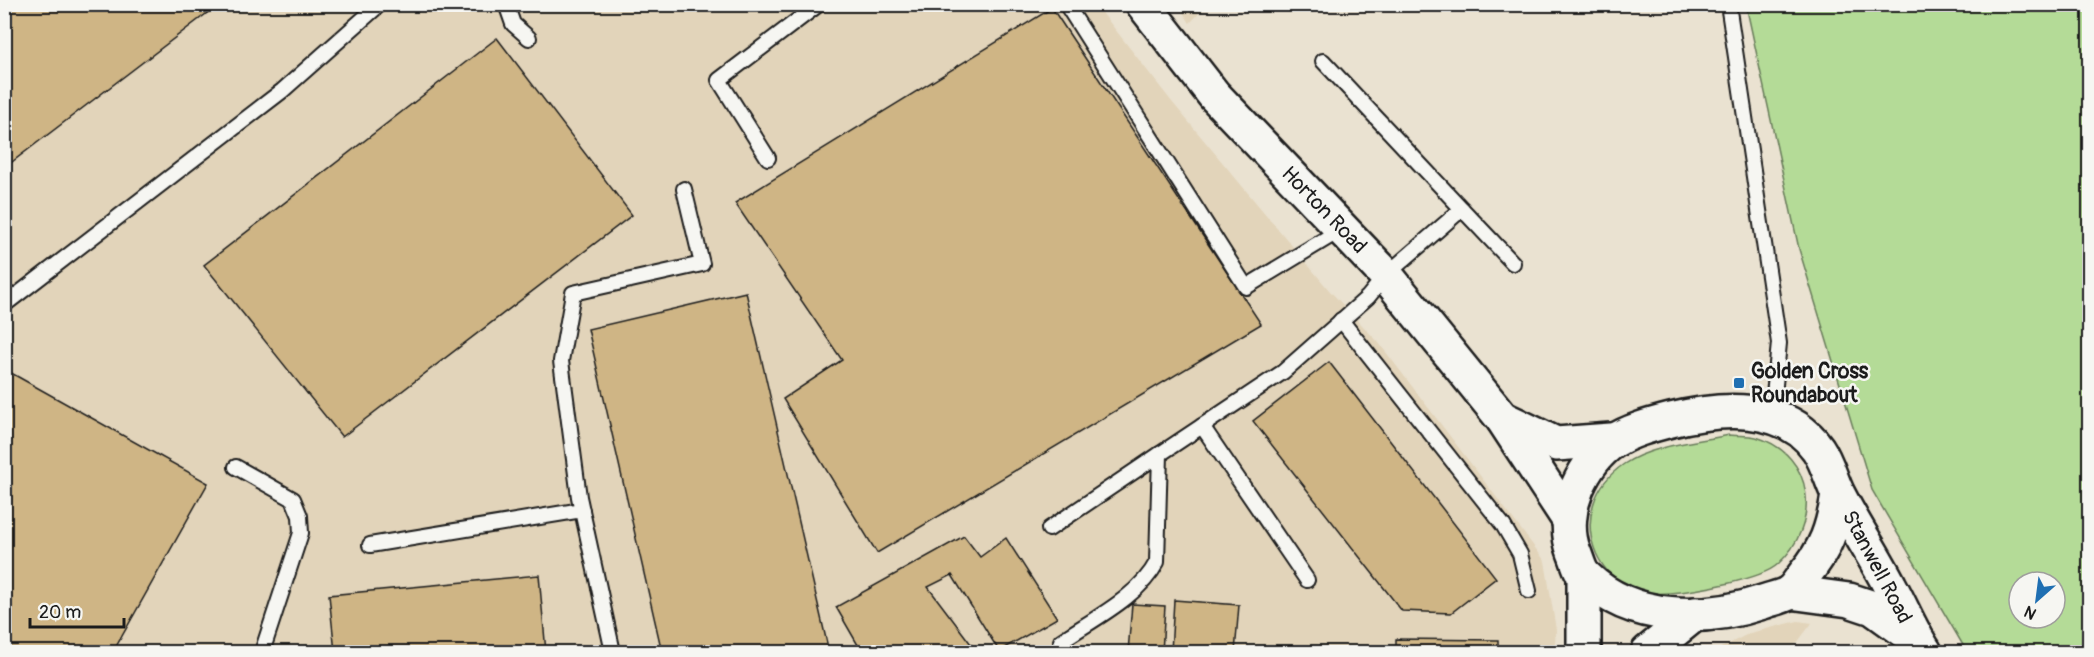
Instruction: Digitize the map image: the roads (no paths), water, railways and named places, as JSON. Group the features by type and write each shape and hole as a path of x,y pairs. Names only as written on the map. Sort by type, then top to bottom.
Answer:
{"street":[{"name":"Horton Road","path":"1143,4 1214,95 1386,275 1502,418 1569,520"},
{"name":"Stanwell Road","path":"1611,440 1660,423 1705,412 1742,411 1772,416 1798,429 1817,448 1838,495 1891,587 1920,646"},
{"name":"Horton Road","path":"1502,418 1556,444 1611,440"},
{"path":"1584,652 1584,576 1572,545 1569,520 1576,489 1592,461 1611,440"},
{"path":"1584,576 1625,604 1655,612 1695,615 1739,610 1790,592 1822,554 1834,521 1838,495"},
{"name":"Stanwell Road","path":"1790,592 1849,600 1873,608 1920,646"},
{"path":"1648,652 1695,615"}],"lane":[{"path":"4,305 282,91 380,4"},
{"path":"506,4 513,24 529,38"},
{"path":"768,158 719,80 819,4"},
{"path":"1066,4 1246,288 1342,229"},
{"path":"1728,4 1779,343 1772,416"},
{"path":"1323,61 1513,263"},
{"path":"613,652 582,510 561,361 573,293 702,264 684,189"},
{"path":"1049,529 1282,372 1368,297 1386,275 1462,209"},
{"path":"1341,320 1503,525 1520,554 1529,591"},
{"path":"1202,426 1307,580"},
{"path":"1061,641 1131,592 1150,575 1157,562 1160,454"},
{"path":"236,467 293,499 300,516 301,533 262,652"},
{"path":"370,545 582,510"}],"place":[{"name":"Golden Cross Roundabout","path":"1739,383"}]}
